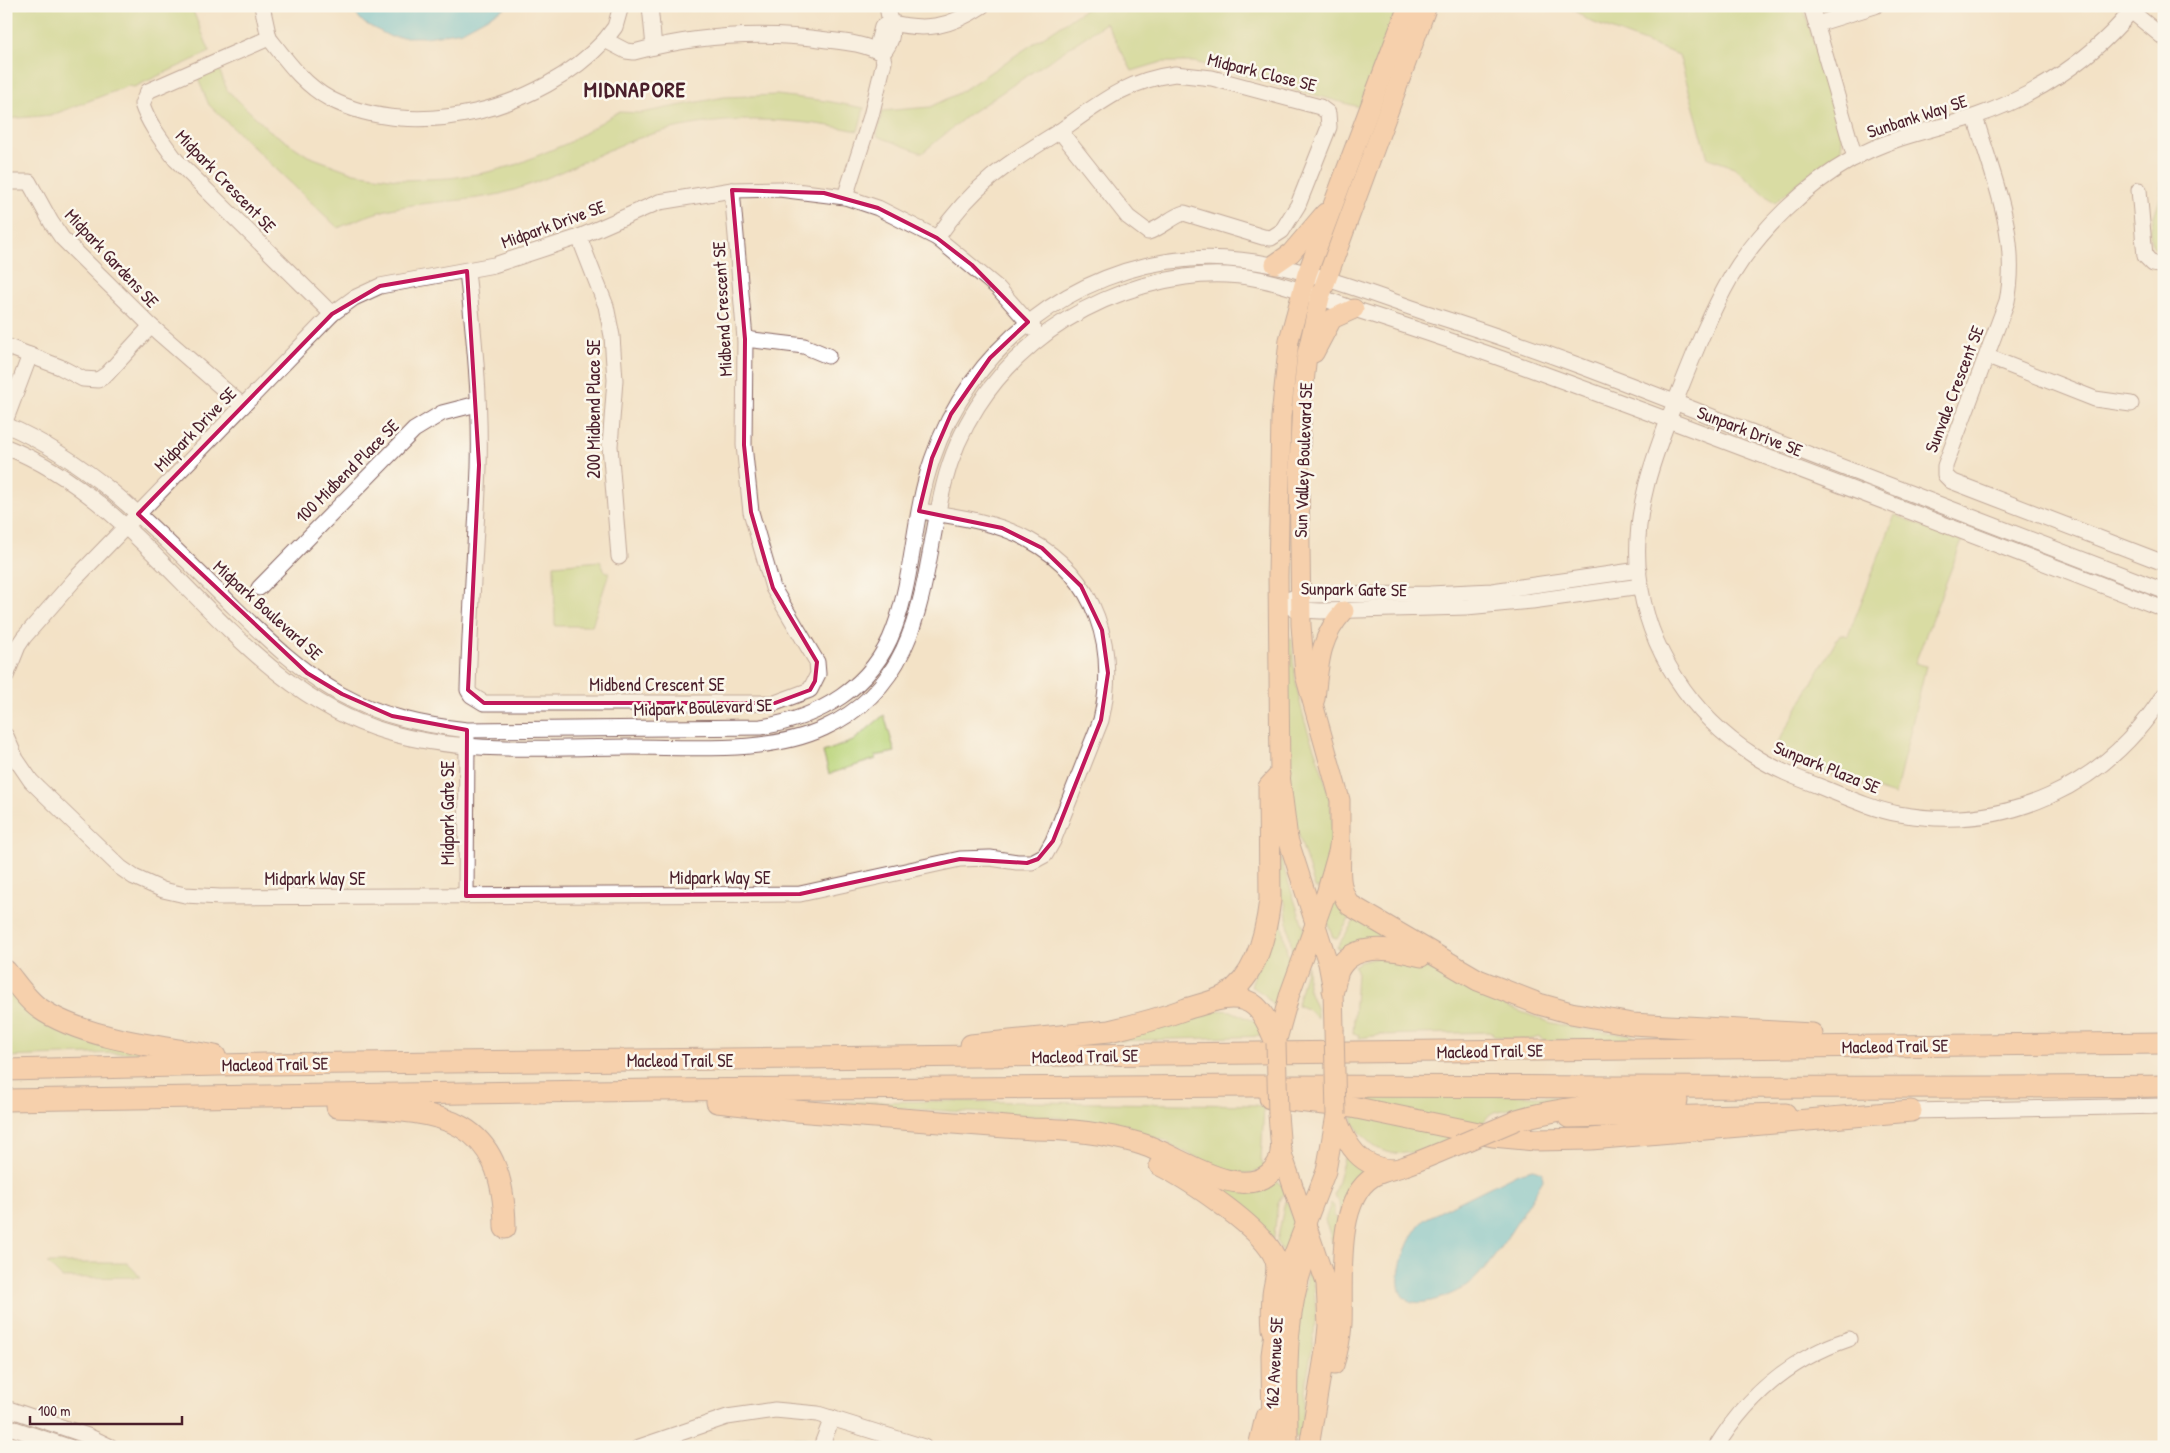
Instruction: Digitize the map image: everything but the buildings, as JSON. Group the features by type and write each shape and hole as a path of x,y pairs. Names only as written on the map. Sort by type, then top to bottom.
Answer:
{"highway":[{"path":"829,1059 1109,1031 1153,1021 1226,995 1239,984 1249,971 1264,934 1270,900 1269,787 1280,775"},
{"path":"1340,845 1340,885 1344,898 1350,905 1478,980 1539,1004 1603,1020 1671,1026 2000,1045"},
{"path":"1333,990 1342,964 1355,954 1366,951 1398,950 1450,965"},
{"path":"6,971 38,1008 75,1027 144,1044 265,1064"},
{"path":"1210,1001 1228,997 1250,1001 1265,1016 1276,1043"},
{"name":"Macleod Trail SE","path":"6,1070 265,1064 2164,1043"},
{"name":"Macleod Trail SE","path":"6,1100 622,1091 1125,1087 1930,1088 2164,1086"},
{"path":"1125,1087 1352,1107 1493,1136 1535,1140 1600,1138 1911,1111"},
{"path":"1517,1120 1549,1111 1579,1106 1930,1088"},
{"path":"622,1091 796,1111 1032,1129 1068,1129 1122,1138 1147,1145 1227,1181 1241,1183 1256,1181 1271,1172 1279,1161 1282,1151"},
{"path":"226,1096 251,1103 407,1111 435,1116 460,1125 481,1143 497,1169 505,1200 505,1228"},
{"path":"1032,1129 1095,1143 1151,1161 1181,1176 1227,1209 1272,1252 1277,1271 1272,1314 1274,1329"}],"main road":[{"name":"Sun Valley Boulevard SE","path":"1336,1114 1333,990 1328,963 1314,925 1288,839 1280,775 1279,469 1283,392 1289,340 1304,282 1337,199 1408,6"},
{"name":"Sun Valley Boulevard SE","path":"1282,1151 1278,1114 1276,1043 1290,994 1340,845 1340,800 1305,675 1301,602 1299,468 1305,375 1310,340 1323,288 1428,6"},
{"path":"1275,264 1291,253 1337,199"},
{"path":"1305,375 1320,339 1332,319 1354,308"},
{"path":"1314,710 1321,649 1328,633 1344,611"},
{"path":"1317,1400 1329,1382 1340,1340 1342,1266 1347,1220 1355,1199 1370,1178 1458,1145 1517,1120 1604,1116 1911,1111"},
{"path":"1336,1114 1344,1136 1357,1156 1373,1166 1393,1169"},
{"name":"162 Avenue SE","path":"1272,1447 1271,1391 1274,1329 1285,1277 1310,1233 1329,1161 1336,1114"},
{"path":"1282,1151 1326,1284 1328,1316 1326,1345 1309,1447"},
{"path":"1288,1447 1289,1332 1295,1296 1310,1233"},
{"path":"1258,1447 1271,1391"}],"street":[{"path":"262,6 269,38 297,73 329,98 366,114 405,119 463,114 511,101 556,79 593,53 605,40 615,27 621,6"},
{"path":"650,6 654,47"},
{"path":"887,6 889,22"},
{"path":"845,197 872,116 884,62 878,42 882,27 889,22 916,28 939,26 968,15 982,6"},
{"path":"1811,6 1854,158"},
{"path":"1817,24 1875,6"},
{"path":"2133,9 2164,38"},
{"name":"Sunbank Way SE","path":"1668,420 1706,324 1745,256 1793,204 1854,158 1914,133 1976,116 2048,83 2087,54 2133,9"},
{"path":"605,40 626,51 634,52 654,47 738,35 792,35 874,48 882,54"},
{"name":"Midpark Crescent SE","path":"269,38 148,91 142,104 158,135 176,160 332,314"},
{"name":"Midpark Close SE","path":"937,238 963,202 987,179 1117,91 1143,80 1175,74 1212,78 1320,107 1325,110 1329,120 1329,127 1298,205 1282,231 1271,238 1262,238 1184,213 1178,215 1165,226 1148,232 1128,218 1060,131"},
{"name":"Sunvale Crescent SE","path":"1976,116 2009,232 2012,254 2011,277 2007,301 1988,357 1945,466 1947,477 2164,563"},
{"name":"Midpark Gardens SE","path":"6,182 29,182 62,238 151,326 243,406"},
{"name":"Midpark Drive SE","path":"125,527 332,314 354,298 380,286 494,265 579,237 659,202 732,190 779,189 845,197 878,208 937,238 998,288 1040,336"},
{"name":"Midbend Crescent SE","path":"467,271 475,353 479,465 468,690 471,695 484,703 775,703 810,690 818,674 816,662 773,588 751,512 744,445 745,340 732,190"},
{"path":"2139,190 2145,256 2153,264 2164,266"},
{"name":"200 Midbend Place SE","path":"579,237 606,306 612,336 615,380 610,446 619,557"},
{"name":"Midpark Boulevard SE","path":"6,426 63,454 98,478 268,639 307,673 342,694 392,716 441,727 467,730 761,727 797,720 827,707 844,696 868,672 879,657 894,630 932,458 951,414 968,386 990,358 1028,322 1067,296 1090,284 1159,263 1189,258 1221,258 1275,264 1304,282"},
{"name":"Midpark Boulevard SE","path":"6,447 57,472 100,504 255,652 306,694 352,720 386,732 467,747 700,747 785,741 820,730 844,718 869,698 890,674 905,650 916,621 937,514 950,463 968,421 995,381 1040,336 1072,315 1106,298 1126,290 1160,281 1222,274 1304,282 1323,288"},
{"name":"Sunpark Drive SE","path":"1323,288 1354,308 1446,338 1668,420 2164,609"},
{"name":"Sunpark Drive SE","path":"1323,288 1492,334 1675,402 2164,591"},
{"name":"Midpark Gardens SE","path":"6,346 83,380 98,380 107,374 151,326"},
{"path":"745,340 804,346 828,356"},
{"path":"6,419 30,355"},
{"path":"1988,357 2095,399 2131,404"},
{"name":"100 Midbend Place SE","path":"259,588 414,430 442,413 477,404"},
{"name":"Sunpark Plaza SE","path":"1668,420 1644,492 1638,530 1641,586 1652,628 1668,663 1690,699 1725,735 1753,756 1783,772 1832,792 1896,813 1942,818 1983,816 2041,800 2075,783 2112,756 2143,724 2164,694"},
{"name":"Midpark Way SE","path":"6,736 13,752 31,781 121,868 134,877 163,890 185,895 214,897 800,894 960,859 990,858 1027,862 1038,860 1045,855 1060,826 1102,713 1108,673 1102,630 1081,586 1070,572 1042,548 1002,528 919,511"},
{"path":"6,676 18,646 24,637 125,527"},
{"name":"Sunpark Gate SE","path":"1279,604 1492,591 1639,570"},
{"name":"Sunpark Gate SE","path":"1301,602 1344,611 1475,606 1532,601 1641,586"},
{"name":"Midpark Gate SE","path":"466,896 467,730"},
{"path":"1911,1111 2164,1106"},
{"path":"1716,1447 1735,1418 1768,1383 1817,1352 1849,1340"},
{"path":"6,1408 88,1436 111,1447"},
{"path":"639,1447 746,1412 791,1410 832,1418 924,1447"},
{"path":"821,1447 832,1418"},
{"path":"6,1426 69,1447"},
{"path":"859,1427 899,1447"}],"highlighted area":[{"path":"732,190 824,193 878,208 937,238 972,265 1028,322 990,358 951,414 932,458 919,511 1002,528 1042,548 1081,586 1102,630 1108,673 1101,720 1053,841 1038,859 1027,863 960,859 800,894 466,896 467,730 392,716 342,694 307,673 138,514 332,314 380,286 467,271 479,465 468,690 484,703 775,703 810,690 815,681 817,662 773,588 751,512 744,445 745,339"}],"green space":[{"path":"6,6 191,6 210,52 134,87 128,86 52,115 6,119"},
{"path":"1090,6 1398,6 1359,107 1194,62 1162,62 1132,71 1106,23 968,115 922,153 877,136 882,111 930,107 959,93"},
{"path":"1569,6 1803,6 1842,139 1841,151 1817,167 1775,203 1734,167 1708,158 1679,55 1589,21"},
{"path":"219,69 227,90 269,130 308,156 354,173 404,180 450,178 484,173 515,165 568,143 618,112 641,113 724,97 777,95 864,108 858,131 799,122 769,120 710,122 680,127 651,134 623,144 547,178 500,194 395,208 373,214 338,228 209,105 198,79"},
{"path":"2164,180 2164,255 2155,248 2151,240 2150,231 2159,201 2161,182"},
{"path":"1895,515 1962,541 1915,663 1926,666 1895,795 1831,775 1774,749 1840,634 1848,636"},
{"path":"600,561 605,571 609,573 592,626 555,626 554,565"},
{"path":"1286,639 1292,639 1294,670 1300,702 1325,780 1332,817 1327,862 1320,888 1315,888 1295,823 1288,782"},
{"path":"884,715 895,752 875,756 876,759 829,774 823,752 853,741"},
{"path":"1280,857 1304,929 1295,952 1292,950 1285,903 1281,898 1276,897"},
{"path":"1331,898 1336,898 1351,916 1337,939 1333,938 1325,914"},
{"path":"1278,903 1287,953 1294,961 1279,1006 1274,1007 1265,995 1251,986"},
{"path":"1356,918 1384,931 1382,936 1359,940 1342,949 1337,947"},
{"path":"1380,957 1415,962 1508,1007 1552,1023 1588,1030 1633,1035 1633,1040 1543,1040 1539,1037 1528,1040 1516,1040 1493,1035 1492,1032 1380,1035 1359,1038 1360,1035 1353,1034 1357,973 1354,966 1360,962"},
{"path":"1307,965 1308,988 1317,1010 1317,1018 1307,1009 1297,1005"},
{"path":"6,983 143,1052 6,1057"},
{"path":"1217,1010 1231,1011 1261,1024 1264,1036 1114,1041"},
{"path":"1352,1091 1570,1097 1494,1112 1481,1125 1352,1103"},
{"path":"947,1101 1255,1105 1264,1107 1261,1160 1265,1168 1254,1172 1230,1171 1171,1146 1167,1141 1107,1124 1053,1117 843,1105 843,1102"},
{"path":"1353,1114 1456,1136 1417,1151 1407,1153 1387,1152 1377,1148 1364,1137 1353,1123"},
{"path":"1349,1157 1363,1170 1364,1174 1340,1215 1339,1202 1334,1195 1344,1158"},
{"path":"1188,1169 1257,1191 1277,1182 1282,1185 1285,1193 1278,1202 1273,1239"},
{"path":"1285,1201 1288,1203 1297,1230 1287,1253 1283,1253 1277,1242"},
{"path":"1331,1203 1334,1206 1334,1216 1339,1220 1338,1242 1333,1243 1325,1220"},
{"path":"47,1263 127,1263 141,1277 62,1278"},
{"path":"1307,1274 1311,1274 1314,1289 1315,1316 1300,1437 1295,1437 1295,1339"},
{"path":"748,1437 806,1438 805,1447 716,1447"}],"water":[{"path":"348,6 508,6 462,31 427,37 391,37 364,23"},
{"path":"1533,1169 1542,1172 1543,1180 1508,1236 1477,1277 1462,1289 1434,1300 1415,1302 1407,1300 1402,1295 1399,1287 1400,1266 1408,1244 1419,1225 1425,1219 1518,1173"}],"district":[{"name":"MIDNAPORE","path":"635,89"}]}
